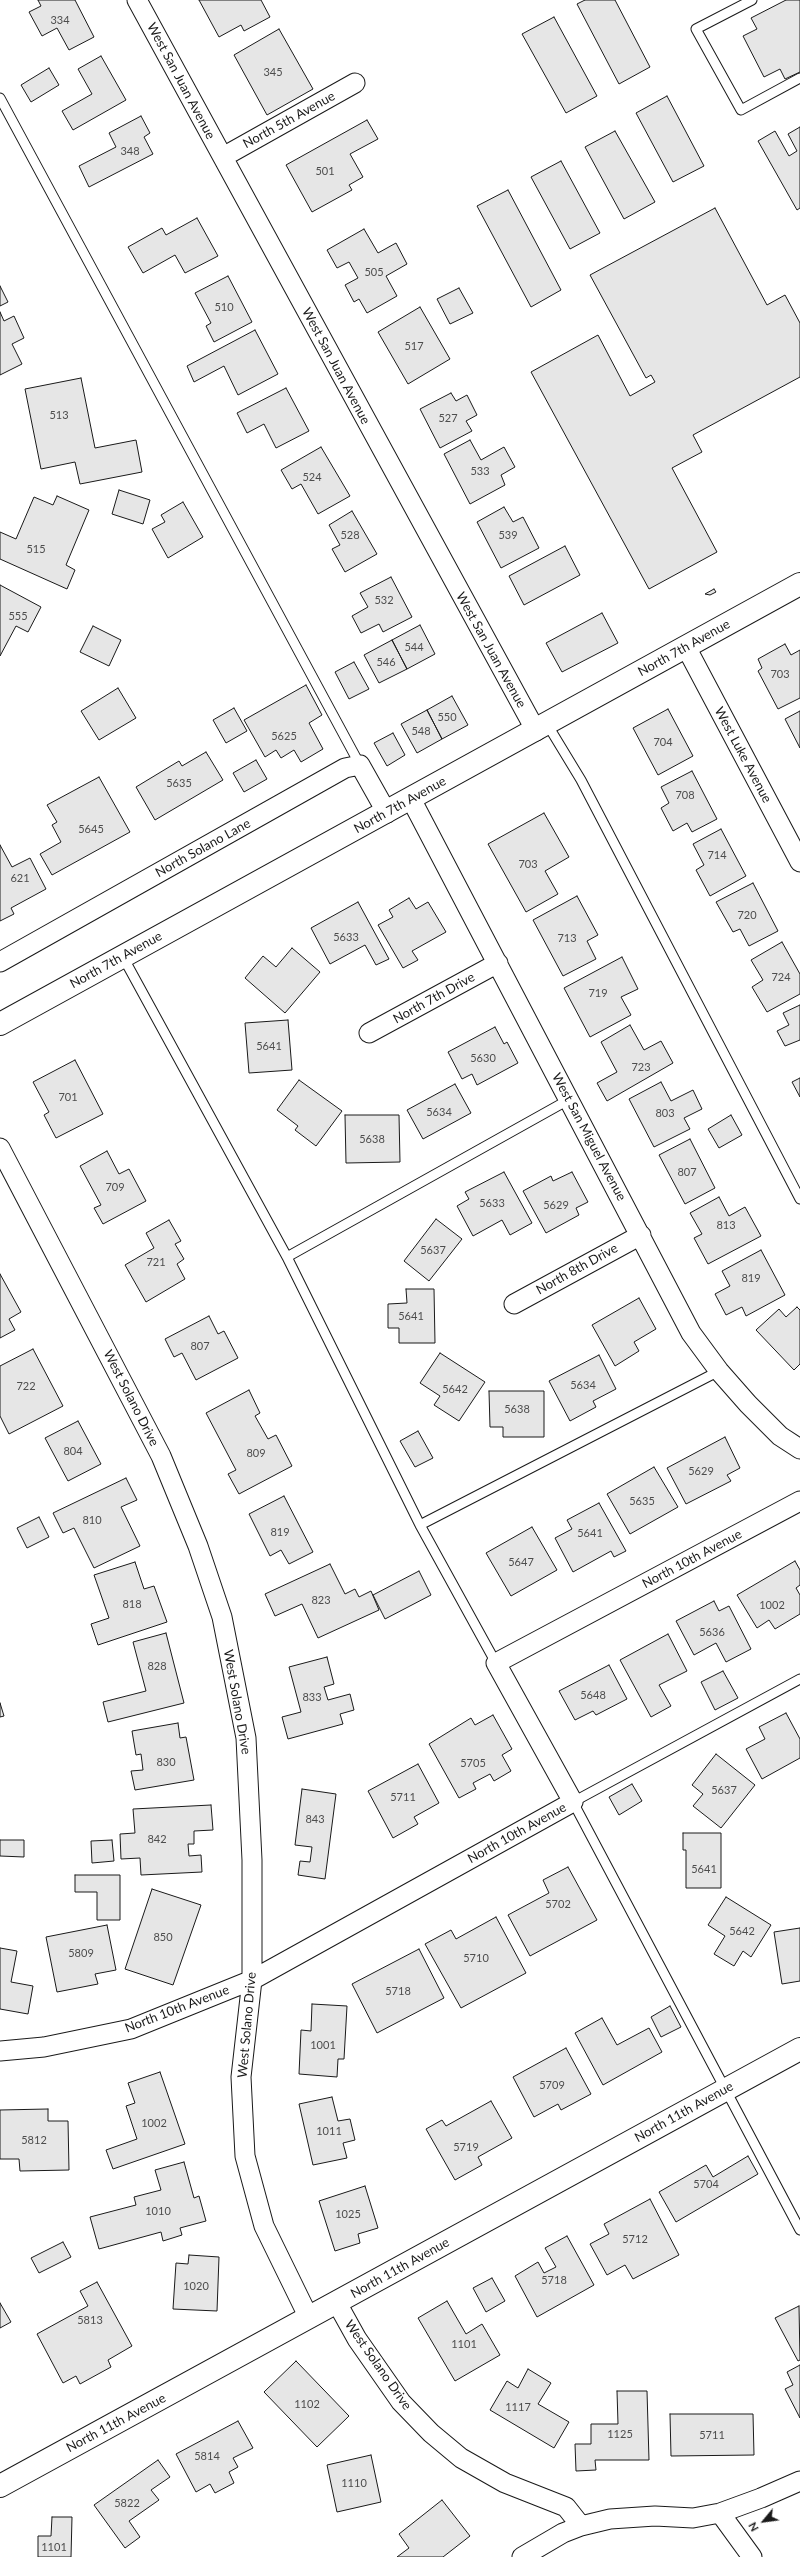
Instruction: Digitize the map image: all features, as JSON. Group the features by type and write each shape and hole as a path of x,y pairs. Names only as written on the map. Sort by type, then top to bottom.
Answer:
{"street":[{"name":"West San Juan Avenue","path":"137,0 541,727"},
{"name":"North 5th Avenue","path":"223,157 355,83"},
{"name":"North 7th Avenue","path":"0,1024 387,813 800,584"},
{"name":"West Luke Avenue","path":"686,647 800,862"},
{"path":"360,765 387,813"},
{"name":"North Solano Lane","path":"0,962 345,768 360,765"},
{"name":"West San Miguel Avenue","path":"411,799 570,1099 690,1333 719,1371 780,1436 800,1450"},
{"name":"North 7th Drive","path":"369,1033 498,963"},
{"name":"West Solano Drive","path":"0,1148 161,1456 198,1546 222,1616 246,1738 252,1860 252,1980 241,2077 245,2156 264,2226 309,2318"},
{"name":"North 8th Drive","path":"514,1304 641,1235"},
{"name":"North 10th Avenue","path":"0,2050 44,2047 132,2029 252,1980 573,1802 496,1663 800,1501"},
{"name":"North 11th Avenue","path":"0,2486 337,2303 800,2048"},
{"name":"West Solano Drive","path":"337,2303 357,2339 401,2402 432,2433 461,2458 505,2483 566,2507 581,2526"},
{"path":"522,2557 563,2533 581,2526 610,2519 655,2516 693,2518 720,2513 761,2498 800,2481"},
{"path":"720,2513 752,2557"}],"lane":[{"path":"752,0 696,29 741,110 800,78"},
{"path":"0,98 360,765"},
{"path":"541,727 580,780 800,1199"},
{"path":"123,957 287,1257 420,1525 496,1663"},
{"path":"287,1257 570,1099"},
{"path":"420,1525 719,1371"},
{"path":"800,1680 573,1802 727,2089 800,2230"}],"building":[{"path":"38,0 75,0 94,37 69,50 57,28 42,36 29,12 41,6"},
{"path":"199,0 261,0 270,17 244,31 241,25 219,37"},
{"path":"585,0 615,0 650,67 619,84 577,4"},
{"path":"786,0 800,0 800,72 785,79 780,69 764,77 743,36 757,29 751,18"},
{"path":"554,17 597,96 566,113 522,34"},
{"path":"279,29 313,89 267,115 234,55"},
{"path":"101,56 126,100 73,130 62,111 92,94 78,69"},
{"path":"49,68 59,85 31,102 21,85"},
{"path":"667,96 704,166 673,182 636,113"},
{"path":"141,116 150,133 144,137 153,154 89,187 79,166 116,147 109,133"},
{"path":"367,120 378,139 350,154 363,177 349,185 352,190 312,212 286,165"},
{"path":"800,127 800,208 797,210 758,141 775,131 789,156 797,151 788,134"},
{"path":"615,131 655,202 624,219 585,147"},
{"path":"561,161 600,233 570,249 531,177"},
{"path":"508,190 561,290 531,307 477,206"},
{"path":"715,208 767,305 785,295 800,323 800,377 693,435 702,452 672,468 717,552 649,589 531,372 598,335 630,396 655,382 651,375 646,378 590,275"},
{"path":"197,218 218,256 185,273 175,255 143,273 128,247 162,228 166,235"},
{"path":"364,229 378,253 396,243 407,264 386,276 397,296 367,313 359,299 354,302 345,285 358,278 349,262 337,268 327,250"},
{"path":"228,276 252,322 214,342 206,326 211,323 195,293"},
{"path":"0,286 8,302 0,306"},
{"path":"459,288 473,313 450,324 437,299"},
{"path":"420,307 450,359 408,384 378,332"},
{"path":"0,312 4,321 14,316 24,338 12,344 22,364 0,375"},
{"path":"255,330 278,374 238,395 224,366 194,382 187,366"},
{"path":"81,378 95,448 136,440 142,472 80,484 75,462 41,469 25,389"},
{"path":"286,388 309,431 276,448 264,424 247,433 237,413"},
{"path":"451,393 456,401 467,395 477,415 466,421 472,431 440,448 420,409"},
{"path":"470,440 481,460 504,447 515,467 501,475 505,485 470,504 444,454"},
{"path":"321,447 350,496 318,514 301,484 292,489 281,470"},
{"path":"119,490 150,500 143,524 112,514"},
{"path":"57,496 89,510 66,565 75,570 67,589 0,559 0,532 16,539 34,497 53,505"},
{"path":"183,502 203,537 168,558 152,529 165,522 161,515"},
{"path":"504,507 513,522 523,517 539,548 501,568 477,522"},
{"path":"352,511 377,554 345,572 332,549 340,545 329,525"},
{"path":"565,546 580,575 524,605 509,576"},
{"path":"391,577 412,617 383,632 379,624 361,633 352,616 368,607 360,593"},
{"path":"0,585 41,607 28,632 16,626 0,656"},
{"path":"714,589 716,592 710,595 705,594"},
{"path":"602,613 618,643 562,672 546,643"},
{"path":"420,625 435,654 407,669 392,640"},
{"path":"93,626 121,640 109,666 80,652"},
{"path":"392,640 407,669 379,683 364,655"},
{"path":"785,644 791,655 800,650 800,698 778,709 758,671 762,668 758,659"},
{"path":"354,662 369,689 349,699 335,672"},
{"path":"306,685 322,715 309,723 323,749 301,762 294,750 281,758 276,750 265,757 244,720"},
{"path":"118,688 136,718 99,740 81,711"},
{"path":"452,696 468,725 442,739 427,710"},
{"path":"234,708 247,731 226,743 213,720"},
{"path":"668,709 693,756 658,775 633,728"},
{"path":"427,710 442,739 417,753 401,724"},
{"path":"800,711 800,748 785,719"},
{"path":"393,733 405,755 387,766 374,743"},
{"path":"206,752 223,780 155,820 136,787 179,761 182,766"},
{"path":"256,760 267,779 244,792 233,773"},
{"path":"692,771 717,819 692,832 687,823 673,831 661,808 669,803 661,787"},
{"path":"99,777 130,832 52,875 40,854 61,842 52,825 57,822 47,805"},
{"path":"544,813 569,857 545,871 558,894 526,912 488,844"},
{"path":"721,829 746,876 710,896 696,870 704,865 693,844"},
{"path":"0,845 12,867 30,858 46,889 11,908 14,914 0,921"},
{"path":"753,883 778,931 749,946 740,929 733,932 716,902"},
{"path":"577,896 598,935 587,941 596,959 563,976 533,920"},
{"path":"409,898 416,909 428,902 446,932 412,951 418,960 403,968 378,925 393,917 389,910"},
{"path":"358,902 389,959 376,965 365,945 330,964 311,928"},
{"path":"782,942 800,974 800,994 767,1012 752,987 763,980 751,960"},
{"path":"292,948 320,972 285,1013 245,978 263,956 276,967"},
{"path":"622,957 638,989 621,997 631,1015 590,1037 564,988"},
{"path":"800,1005 800,1040 785,1046 777,1031 789,1025 783,1013"},
{"path":"288,1020 292,1070 249,1073 245,1023"},
{"path":"630,1025 644,1050 661,1041 673,1063 607,1101 597,1083 617,1072 601,1042"},
{"path":"495,1027 504,1044 507,1042 518,1063 477,1085 472,1074 462,1079 448,1052"},
{"path":"75,1060 103,1114 56,1138 44,1115 49,1112 33,1082"},
{"path":"800,1078 800,1097 792,1082"},
{"path":"299,1080 342,1111 316,1146 295,1130 298,1126 277,1110"},
{"path":"661,1082 671,1101 693,1090 702,1109 684,1118 690,1129 654,1147 629,1099"},
{"path":"455,1084 471,1113 423,1139 407,1110"},
{"path":"345,1115 399,1115 400,1162 346,1163"},
{"path":"731,1115 742,1135 719,1148 708,1129"},
{"path":"690,1139 715,1188 685,1204 659,1155"},
{"path":"107,1151 119,1174 129,1169 146,1201 103,1224 94,1208 101,1205 80,1166"},
{"path":"504,1172 532,1223 510,1235 502,1220 473,1236 457,1206 469,1199 465,1192"},
{"path":"572,1172 588,1202 576,1208 579,1215 546,1233 523,1191 551,1176 553,1181"},
{"path":"719,1197 729,1216 745,1207 761,1236 708,1264 694,1238 702,1234 690,1213"},
{"path":"436,1219 462,1239 429,1281 404,1261"},
{"path":"169,1220 181,1241 175,1244 184,1259 177,1264 185,1279 146,1302 125,1265 154,1248 146,1233"},
{"path":"761,1250 785,1295 746,1316 742,1307 726,1315 715,1294 730,1286 722,1271"},
{"path":"0,1274 21,1312 9,1319 15,1330 0,1338"},
{"path":"406,1289 434,1289 435,1343 399,1343 399,1328 388,1328 388,1304 407,1303"},
{"path":"639,1298 656,1329 634,1342 639,1351 615,1366 592,1325"},
{"path":"797,1307 800,1310 800,1364 794,1370 756,1330 779,1309 786,1317"},
{"path":"209,1316 218,1334 224,1331 238,1358 196,1380 182,1353 174,1357 165,1339"},
{"path":"33,1349 63,1406 9,1434 0,1416 0,1366"},
{"path":"440,1353 485,1382 459,1421 434,1405 440,1396 420,1383"},
{"path":"599,1355 616,1389 593,1401 596,1407 570,1421 549,1381"},
{"path":"249,1390 260,1413 255,1416 268,1439 276,1435 292,1466 239,1494 228,1474 236,1470 206,1413"},
{"path":"489,1391 544,1391 544,1437 503,1437 503,1427 490,1427"},
{"path":"78,1421 101,1464 68,1481 45,1438"},
{"path":"418,1431 433,1458 415,1467 400,1441"},
{"path":"725,1437 740,1468 727,1475 731,1481 686,1504 667,1468"},
{"path":"654,1467 678,1507 630,1534 607,1494"},
{"path":"126,1478 137,1500 121,1507 140,1546 94,1568 74,1528 63,1533 53,1513"},
{"path":"284,1496 313,1552 289,1564 281,1550 270,1556 249,1514"},
{"path":"599,1503 626,1551 614,1557 611,1551 573,1572 555,1538 572,1529 567,1520"},
{"path":"39,1517 49,1537 27,1548 17,1528"},
{"path":"532,1527 557,1570 511,1596 486,1553"},
{"path":"795,1561 800,1570 800,1585 796,1588 800,1595 800,1614 775,1629 769,1620 757,1628 737,1595"},
{"path":"135,1562 144,1589 154,1586 167,1622 98,1645 91,1624 109,1618 94,1575"},
{"path":"330,1564 345,1594 355,1589 359,1597 371,1591 379,1610 318,1638 302,1604 275,1616 265,1594"},
{"path":"419,1571 431,1595 385,1619 373,1595"},
{"path":"714,1601 719,1611 729,1606 751,1649 726,1662 716,1643 694,1655 676,1621"},
{"path":"166,1633 184,1703 108,1722 103,1702 146,1691 133,1642"},
{"path":"668,1634 687,1671 659,1685 671,1706 651,1717 620,1660"},
{"path":"327,1657 334,1684 324,1687 328,1700 350,1694 354,1710 340,1714 343,1724 288,1739 282,1717 301,1712 289,1667"},
{"path":"609,1665 627,1699 596,1715 593,1711 575,1720 559,1691"},
{"path":"723,1671 738,1698 715,1710 701,1682"},
{"path":"0,1703 4,1716 0,1717"},
{"path":"786,1713 800,1739 800,1758 762,1779 746,1749 765,1739 759,1727"},
{"path":"493,1715 512,1749 502,1755 511,1771 494,1781 490,1774 473,1783 476,1789 459,1798 429,1744 471,1718 475,1725"},
{"path":"178,1723 180,1738 186,1737 194,1780 135,1790 131,1771 143,1770 141,1754 136,1755 132,1731"},
{"path":"716,1754 755,1785 721,1828 693,1806 703,1794 692,1785"},
{"path":"418,1764 439,1803 414,1817 418,1824 393,1838 368,1791"},
{"path":"632,1784 642,1801 619,1815 609,1797"},
{"path":"302,1789 336,1794 325,1879 298,1875 300,1861 310,1862 312,1847 295,1845"},
{"path":"211,1805 213,1830 194,1831 194,1844 188,1844 189,1856 201,1855 202,1872 141,1875 140,1858 121,1859 120,1834 135,1833 133,1809"},
{"path":"683,1833 721,1833 721,1888 686,1888 686,1850 683,1850"},
{"path":"0,1840 24,1840 24,1857 0,1856"},
{"path":"112,1840 114,1861 92,1863 91,1841"},
{"path":"568,1867 597,1920 530,1956 508,1915 549,1893 543,1880"},
{"path":"75,1875 120,1875 120,1920 97,1920 97,1892 75,1892"},
{"path":"152,1889 201,1905 173,1985 125,1969"},
{"path":"726,1897 771,1925 751,1957 743,1951 734,1966 714,1954 725,1936 708,1925"},
{"path":"496,1917 526,1973 461,2008 425,1944 451,1930 456,1939"},
{"path":"107,1925 116,1970 95,1974 98,1984 57,1992 46,1937"},
{"path":"800,1928 800,1981 782,1984 774,1932"},
{"path":"0,1948 17,1951 11,1982 33,1986 28,2014 0,2009"},
{"path":"419,1949 444,1998 377,2033 352,1984"},
{"path":"312,2004 347,2006 344,2059 338,2059 337,2077 299,2074 301,2030 311,2031"},
{"path":"670,2006 681,2027 661,2037 651,2017"},
{"path":"602,2018 617,2045 649,2028 662,2052 603,2085 575,2033"},
{"path":"566,2048 591,2094 561,2110 558,2104 534,2117 513,2077"},
{"path":"160,2072 185,2144 113,2169 106,2150 137,2139 126,2106 135,2103 128,2083"},
{"path":"332,2097 338,2121 350,2119 355,2140 343,2143 347,2158 313,2165 299,2104"},
{"path":"491,2101 512,2138 478,2157 482,2165 455,2180 426,2129 442,2120 446,2126"},
{"path":"48,2109 48,2121 68,2121 69,2170 20,2171 19,2159 0,2159 0,2110"},
{"path":"748,2156 758,2174 676,2222 659,2192 706,2165 713,2177"},
{"path":"184,2162 194,2198 199,2196 206,2221 180,2228 182,2235 163,2241 161,2232 99,2249 90,2217 136,2205 134,2197 161,2190 155,2170"},
{"path":"365,2186 378,2228 358,2234 360,2243 335,2251 319,2201"},
{"path":"650,2199 679,2255 633,2279 625,2265 607,2275 590,2244 609,2234 604,2224"},
{"path":"567,2236 594,2285 537,2317 515,2276 538,2262 544,2273 556,2267 545,2248"},
{"path":"63,2242 71,2257 39,2273 31,2258"},
{"path":"189,2255 219,2257 217,2311 173,2309 176,2263 188,2264"},
{"path":"492,2278 505,2301 486,2312 473,2288"},
{"path":"97,2282 132,2346 108,2360 111,2367 80,2384 76,2376 63,2383 37,2334 88,2306 80,2291"},
{"path":"447,2301 466,2334 482,2324 500,2355 455,2381 418,2318"},
{"path":"0,2303 11,2322 0,2328"},
{"path":"799,2306 800,2360 798,2361 775,2318"},
{"path":"296,2361 349,2416 317,2447 264,2392"},
{"path":"800,2365 800,2418 785,2389 793,2385 787,2372"},
{"path":"528,2369 551,2383 538,2404 569,2422 554,2448 490,2410 507,2381 518,2388"},
{"path":"617,2391 647,2391 649,2460 595,2460 596,2470 576,2471 575,2444 591,2444 591,2424 618,2424"},
{"path":"670,2414 753,2414 754,2455 671,2456"},
{"path":"238,2421 253,2448 233,2458 238,2467 229,2472 234,2483 215,2493 210,2484 196,2492 176,2454"},
{"path":"371,2455 381,2502 337,2512 327,2465"},
{"path":"158,2460 170,2477 151,2490 159,2500 129,2521 140,2537 125,2548 94,2505"},
{"path":"442,2500 470,2536 443,2557 397,2557 409,2548 399,2534"},
{"path":"52,2517 72,2517 71,2557 38,2557 38,2536 51,2536"}]}
